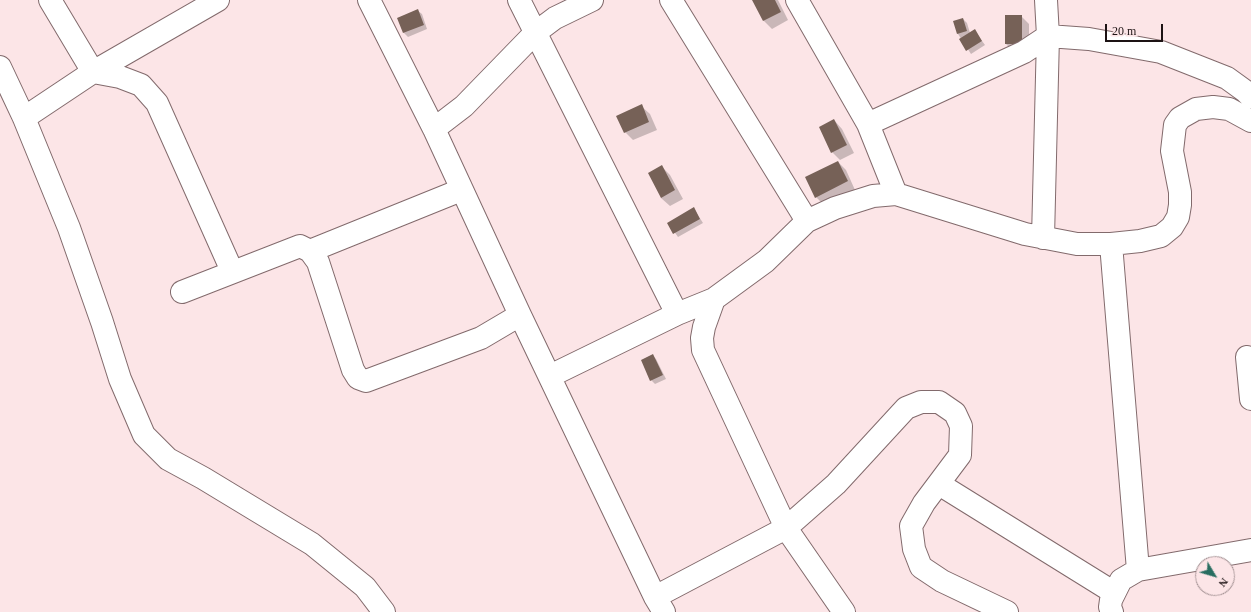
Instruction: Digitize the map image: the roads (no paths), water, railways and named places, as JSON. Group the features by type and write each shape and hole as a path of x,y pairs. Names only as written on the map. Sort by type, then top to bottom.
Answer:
{"street":[{"path":"50,0 92,72 120,77 141,85 157,103 232,271"},
{"path":"24,118 92,72 218,0"},
{"path":"369,0 434,129 520,315 659,605 786,528 836,484 906,408 921,402 939,402 955,413 961,426 960,455 924,503 911,526 914,549 921,567 942,581 1007,612"},
{"path":"519,0 677,314"},
{"path":"434,129 464,106 535,34 555,18 592,0"},
{"path":"671,0 807,220"},
{"path":"797,0 868,124 896,194"},
{"path":"1043,238 1048,36 1046,0"},
{"path":"868,124 1024,52 1048,36 1089,39 1162,52 1227,78 1245,90 1251,97"},
{"path":"0,67 24,118 69,228 120,379 144,435 168,459 312,544 365,587 384,612"},
{"path":"550,376 677,314 714,299 766,261 807,220 835,208 873,196 896,194 1025,234 1077,244 1111,244 1140,241 1161,236 1172,226 1178,217 1180,192 1172,151 1175,125 1180,118 1196,108 1213,107 1229,109 1251,121"},
{"path":"310,251 461,190"},
{"path":"1111,244 1138,570"},
{"path":"182,292 232,271 300,246 310,251 318,262 352,370 358,378 366,381 481,338 520,315"},
{"path":"714,299 704,326 702,338 703,350 786,528 844,612"},
{"path":"1247,357 1251,399"},
{"path":"939,484 1113,602 1121,580 1138,570 1251,550"}]}
